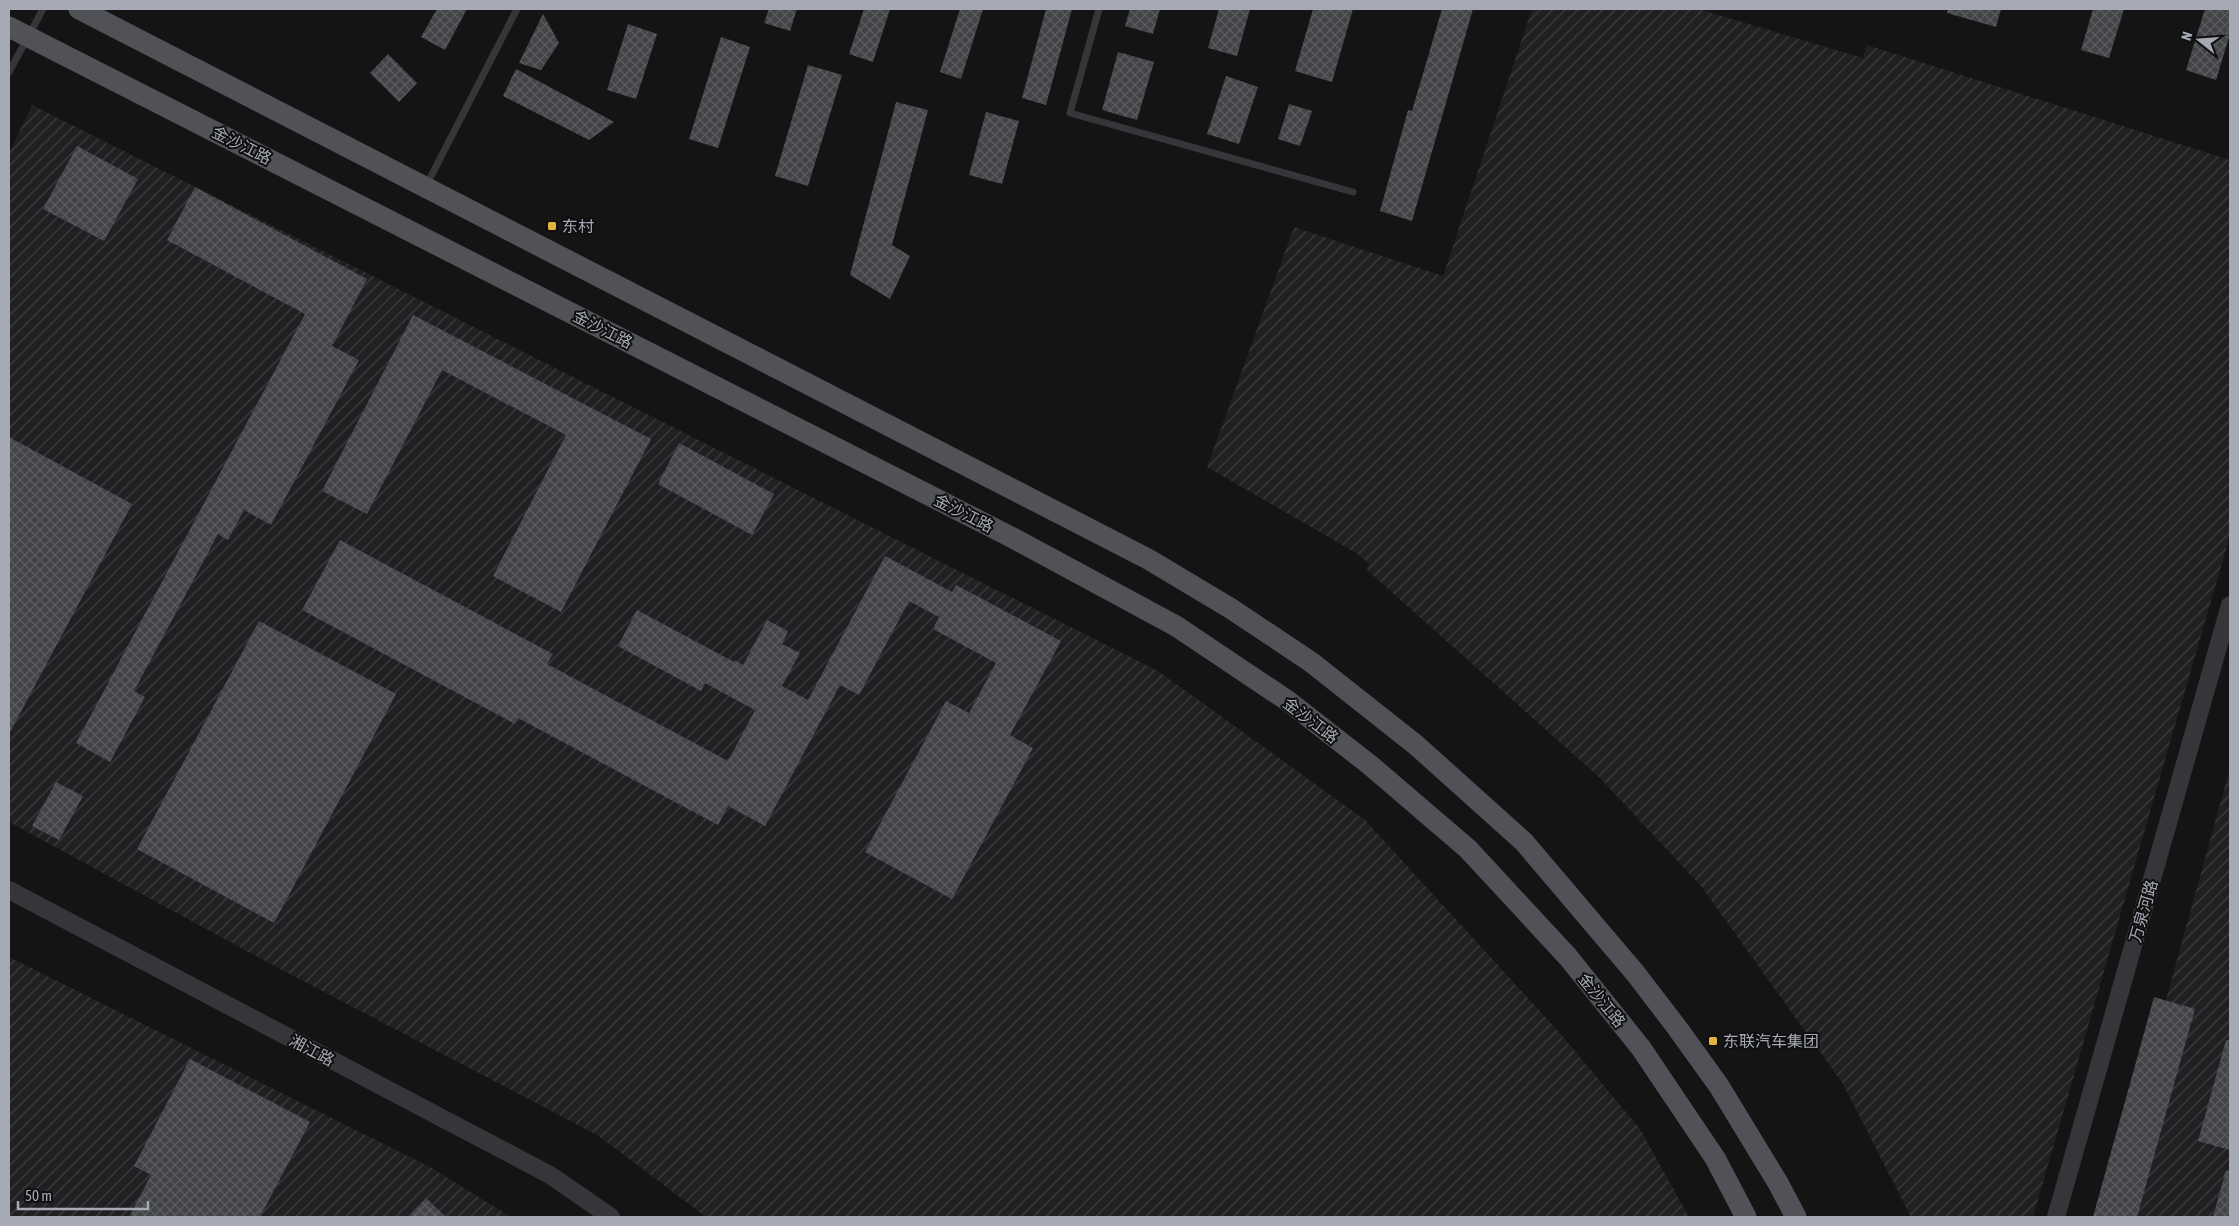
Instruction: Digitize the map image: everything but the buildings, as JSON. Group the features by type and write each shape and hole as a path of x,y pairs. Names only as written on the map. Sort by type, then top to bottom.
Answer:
{"main road":[{"path":"79,9 1148,559 1230,608 1311,662 1416,745 1524,842 1636,974 1678,1029 1719,1086 1778,1183 1796,1217"},
{"name":"金沙江路","path":"9,26 1012,538 1176,626 1288,701 1370,765 1468,849 1568,957 1641,1048 1715,1158 1746,1217"}],"street":[{"name":"万泉河路","path":"2056,1217 2230,605"},
{"name":"湘江路","path":"9,890 550,1175 611,1217"}],"lane":[{"path":"9,72 43,9"},
{"path":"425,187 517,9"},
{"path":"1099,9 1070,113 1353,192"}],"shaded area":[{"path":"1532,9 1698,9 1863,58 1867,45 2230,160 2230,535 2033,1217 1911,1217 1843,1084 1701,886 1600,778 1367,570 1369,564 1358,554 1207,467 1294,227 1443,276"},
{"path":"32,105 1158,671 1365,820 1559,1032 1640,1129 1689,1217 706,1217 597,1135 267,962 9,822 9,153"},
{"path":"2230,768 2230,1217 2106,1217"},
{"path":"9,957 430,1167 511,1217 9,1217"}],"place":[{"name":"东村","path":"552,226"},
{"name":"东联汽车集团","path":"1713,1041"}]}
